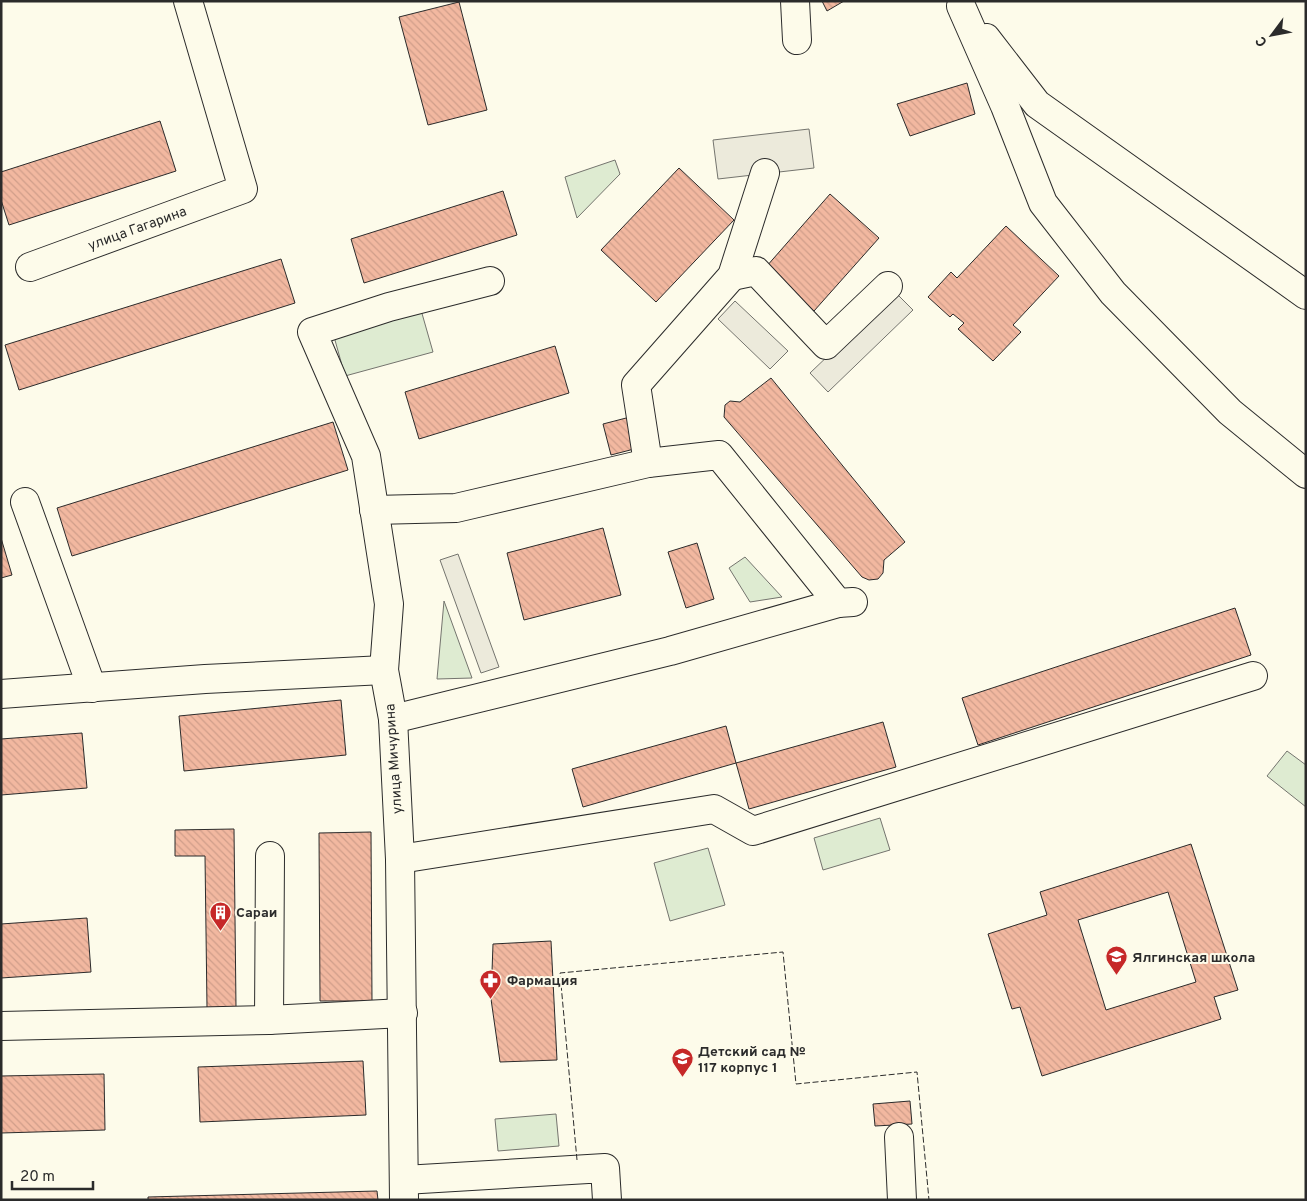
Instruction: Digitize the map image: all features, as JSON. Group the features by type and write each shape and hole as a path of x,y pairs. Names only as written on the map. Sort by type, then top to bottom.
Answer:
{"street":[{"name":"улица Гагарина","path":"30,267 244,189 188,1"},
{"path":"794,1 798,40"},
{"path":"959,4 1037,104 1306,295"},
{"path":"959,4 1005,106 1043,203 1113,293 1230,412 1306,474"},
{"path":"648,463 636,385 732,276 764,173"},
{"path":"732,276 756,271 826,346 888,286"},
{"name":"улица Мичурина","path":"404,1190 400,859 392,719 384,670 389,604 366,456 312,332 390,307 490,281"},
{"path":"374,510 456,508 648,463 719,454 845,603 670,650 392,719"},
{"path":"25,502 92,688"},
{"path":"1,694 205,679 384,670"},
{"path":"400,859 714,809 753,831 1253,676"},
{"path":"269,1020 270,856"},
{"path":"1,1026 269,1020 403,1013"},
{"path":"899,1137 902,1200"},
{"path":"404,1190 605,1168 607,1200"}],"green space":[{"path":"615,160 620,174 577,218 565,177"},
{"path":"421,310 433,352 345,376 333,333"},
{"path":"745,557 782,597 750,602 729,568"},
{"path":"444,601 472,678 437,679"},
{"path":"1287,751 1306,765 1306,807 1267,776"},
{"path":"880,818 890,850 823,870 814,838"},
{"path":"708,848 725,905 670,921 654,863"},
{"path":"556,1114 559,1146 498,1151 495,1119"}],"shaded area":[{"path":"809,129 814,168 718,179 713,140"},
{"path":"895,292 913,310 828,392 810,373"},
{"path":"735,301 788,351 770,369 718,319"},
{"path":"458,554 499,667 481,673 440,560"}],"building":[{"path":"822,1 844,1 827,11"},
{"path":"459,2 487,110 428,125 399,17"},
{"path":"967,83 975,114 910,136 897,104"},
{"path":"160,121 176,171 9,225 1,200 1,172"},
{"path":"679,168 734,220 656,302 601,250"},
{"path":"503,191 517,235 364,283 351,239"},
{"path":"830,194 879,238 814,311 766,267"},
{"path":"1006,226 1059,276 1013,325 1021,332 993,361 958,329 964,323 953,314 950,317 928,297 951,272 957,278"},
{"path":"281,259 295,303 19,390 5,345"},
{"path":"555,346 569,393 419,439 405,392"},
{"path":"771,378 905,542 884,560 883,573 878,579 869,580 862,577 724,417 725,405 730,401 740,402"},
{"path":"630,417 638,448 611,455 603,424"},
{"path":"333,422 348,470 72,556 57,508"},
{"path":"603,528 621,595 524,620 507,553"},
{"path":"1,538 12,575 1,578"},
{"path":"697,543 714,599 686,608 668,552"},
{"path":"1235,608 1251,655 978,745 962,698"},
{"path":"341,700 346,755 184,771 179,716"},
{"path":"883,722 896,767 749,809 736,763"},
{"path":"726,726 736,763 583,807 572,769"},
{"path":"82,733 87,788 1,795 1,739"},
{"name":"Сараи","path":"234,829 236,1007 207,1008 205,856 175,856 175,830"},
{"path":"371,832 372,1001 320,1001 319,833"},
{"path":"1191,844 1238,990 1214,997 1221,1019 1042,1076 1020,1007 1012,1009 988,934 1047,915 1040,892","holes":["1168,892 1196,982 1106,1010 1078,920"]},
{"path":"87,918 91,972 1,978 1,924"},
{"path":"551,941 557,1060 500,1062 491,999 493,944"},
{"path":"363,1061 366,1115 200,1122 198,1067"},
{"path":"104,1074 105,1130 1,1133 1,1076"},
{"path":"910,1101 912,1124 875,1126 873,1104"},
{"path":"377,1191 378,1200 148,1200 148,1197"}],"fence":[{"path":"577,1160 560,973 783,952 796,1084 917,1072 929,1200"}],"place":[{"name":"Сараи","path":"220,931"},
{"name":"Ялгинская школа","path":"1116,976"},
{"name":"Фармация","path":"491,999"},
{"name":"Детский сад № 117 корпус 1","path":"682,1078"}]}
